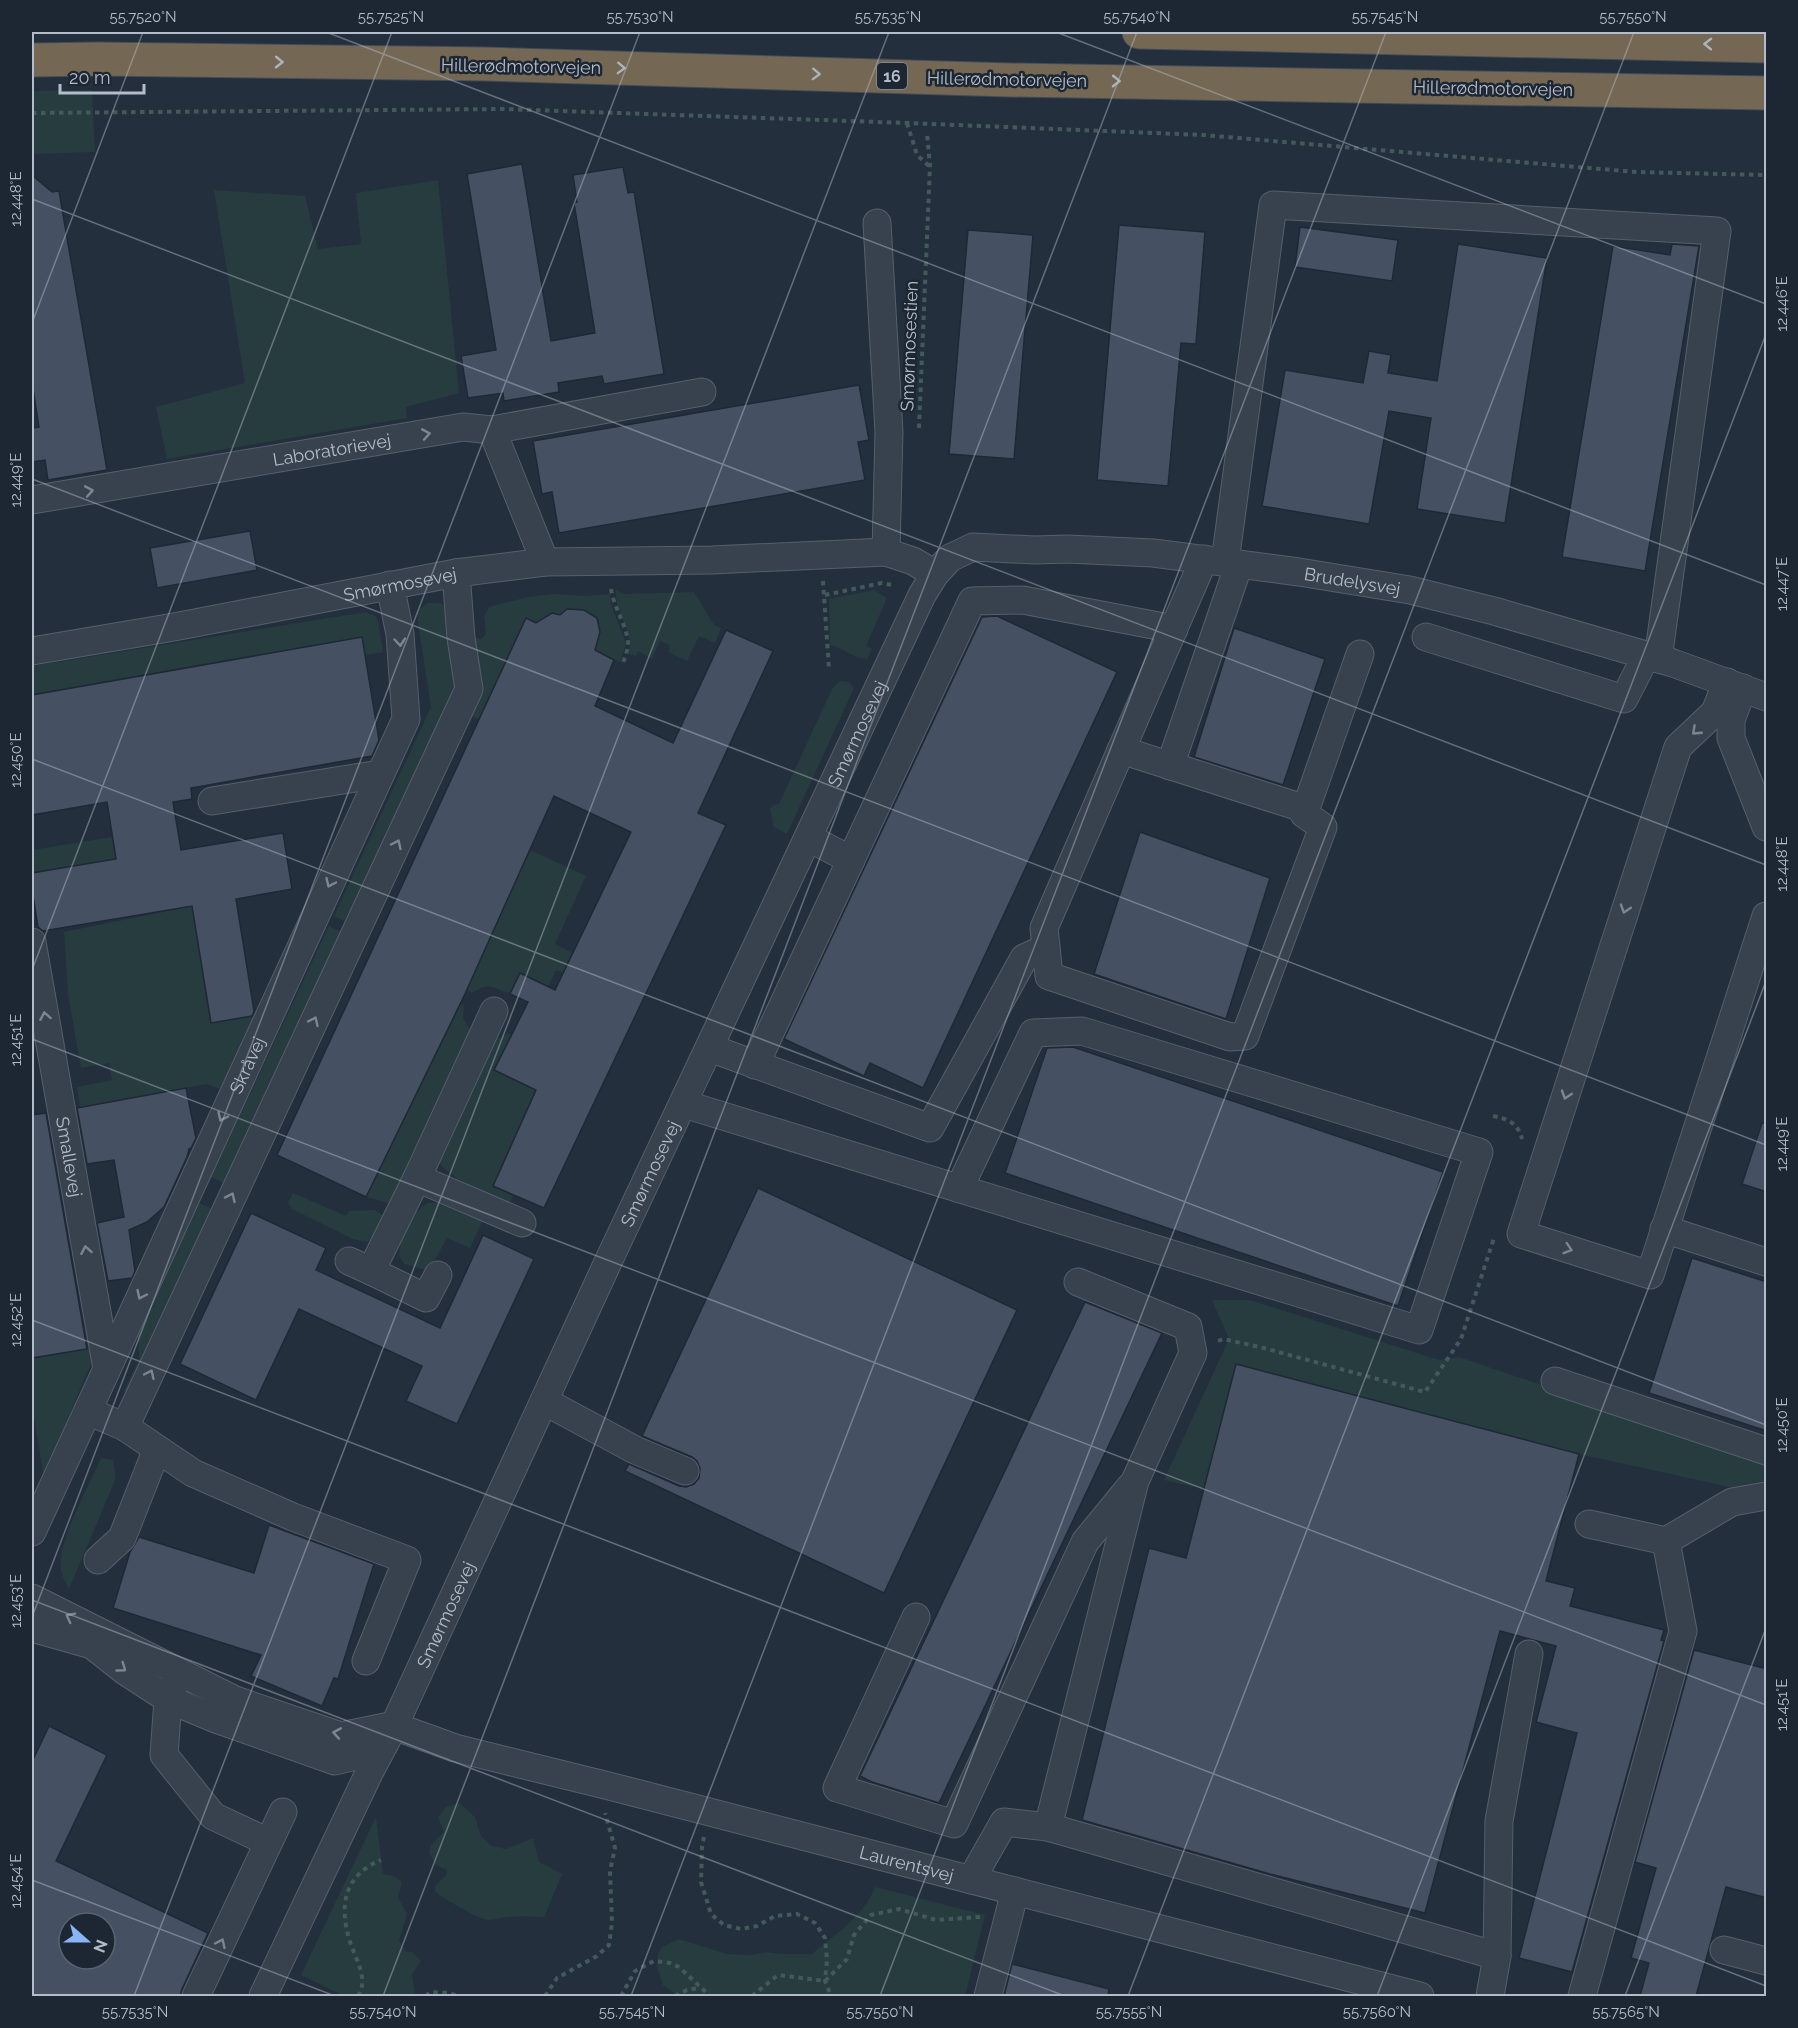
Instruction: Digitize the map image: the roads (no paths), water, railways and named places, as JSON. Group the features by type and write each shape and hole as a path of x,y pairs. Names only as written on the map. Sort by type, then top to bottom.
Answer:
{"highway":[{"path":"1139,32 1767,46"},
{"name":"Hillerødmotorvejen","path":"32,60 483,64 1010,80 1762,95"}],"street":[{"path":"1170,766 1222,562 1273,205 1717,231 1652,657 1624,699 1426,637"},
{"path":"877,223 889,432 886,552"},
{"name":"Laboratorievej","path":"32,500 463,428 492,430 702,392"},
{"path":"492,430 545,562"},
{"name":"Brudelysvej","path":"935,574 950,558 973,547 1153,553 1222,562 1410,590 1652,657 1745,689"},
{"name":"Smørmosevej","path":"32,651 174,627 456,573 545,562 733,559 886,552 913,561 935,574 920,600 394,1726 369,1773 263,1996"},
{"path":"1222,562 1174,629 1044,927 1049,976 1230,1037 1245,1036 1323,826 1304,814 1360,654"},
{"path":"125,1427 469,689 461,638 456,573"},
{"name":"Skråvej","path":"32,1532 406,719 400,634 390,585"},
{"path":"755,1065 972,601 1023,600 1174,629"},
{"path":"1468,650 1481,609"},
{"path":"1745,689 1731,720 1731,738 1767,827"},
{"path":"1745,689 1715,712 1678,747 1521,1233 1650,1275 1767,916"},
{"path":"1121,750 1306,809"},
{"path":"212,801 380,774"},
{"path":"809,838 851,860"},
{"name":"Smallevej","path":"32,942 107,1369"},
{"path":"710,1048 930,1128 1024,958 1046,948"},
{"path":"1130,1004 1132,1046"},
{"path":"438,1275 426,1298 360,1266 417,1178 494,1011"},
{"path":"684,1104 959,1189 1419,1330 1479,1152 1082,1031 1033,1033 959,1189"},
{"path":"417,1178 522,1223"},
{"path":"1665,1229 1767,1262"},
{"path":"1048,1827 1135,1481 1193,1353 1188,1327 1078,1282"},
{"path":"1555,1381 1767,1451"},
{"path":"544,1401 635,1450 685,1472"},
{"path":"88,1411 125,1427 193,1473 293,1517 407,1560 366,1661"},
{"path":"98,1560 122,1538 157,1449"},
{"path":"916,1617 837,1788 954,1824 1085,1542 1135,1481"},
{"path":"1589,1524 1666,1541 1732,1502 1767,1496"},
{"path":"1582,1996 1683,1631 1666,1541"},
{"path":"32,1598 235,1700 341,1736 394,1726"},
{"name":"Smørmosevej","path":"32,1628 92,1646 168,1699 216,1719 335,1761 356,1756 394,1726"},
{"path":"1490,1996 1497,1956 1499,1821 1528,1654"},
{"path":"179,1672 168,1699 164,1755 213,1816 268,1842"},
{"name":"Laurentsvej","path":"394,1726 455,1748 1420,1996"},
{"path":"196,1996 283,1812"},
{"path":"971,1880 1004,1822 1048,1827 1497,1956"},
{"path":"988,1996 1009,1890"},
{"path":"1724,1950 1767,1961"}]}
